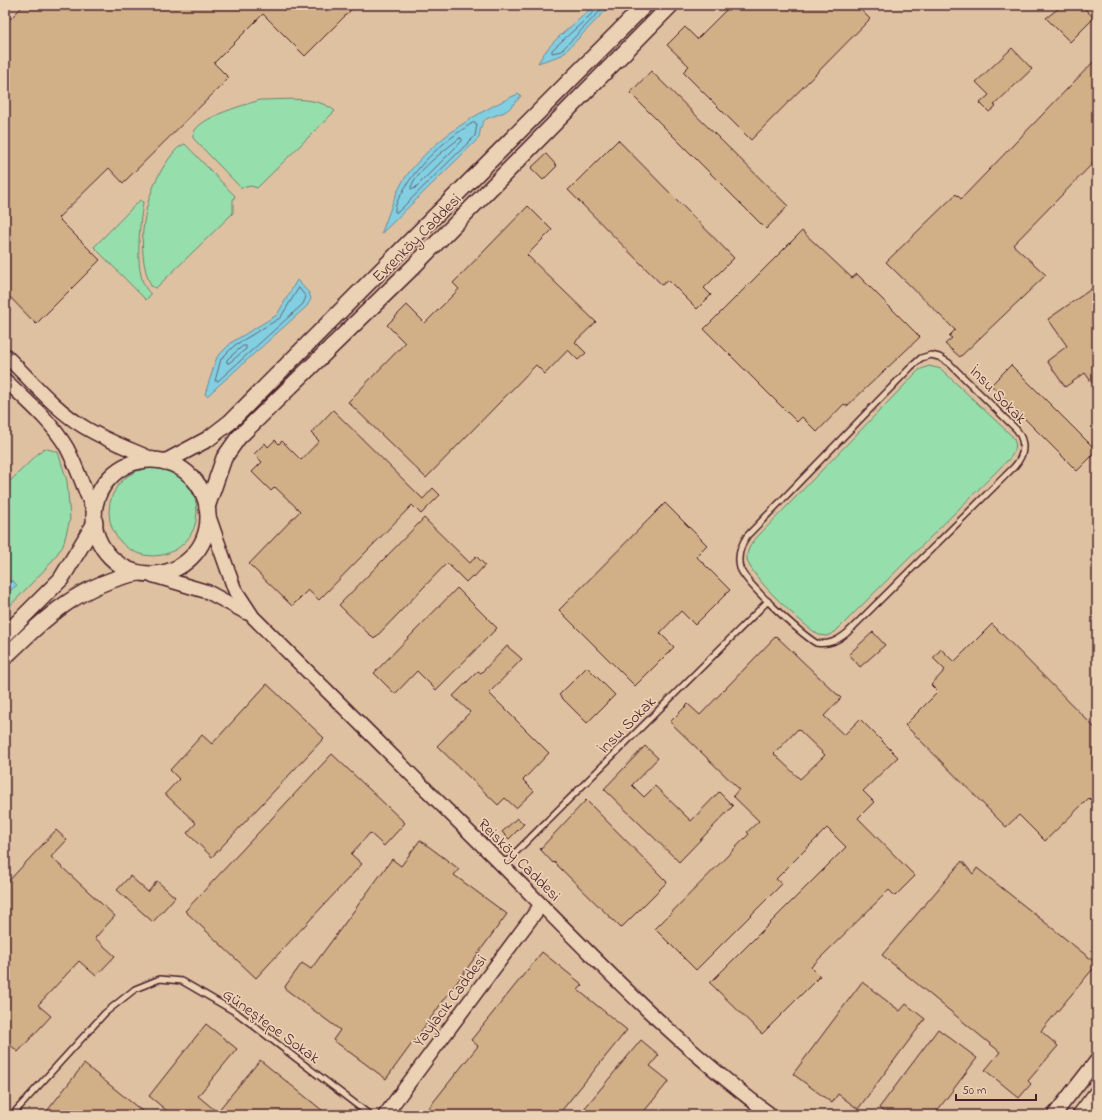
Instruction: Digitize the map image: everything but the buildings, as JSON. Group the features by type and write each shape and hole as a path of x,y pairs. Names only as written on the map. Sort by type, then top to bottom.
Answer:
{"main road":[{"name":"Evrenköy Caddesi","path":"161,462 208,439 230,422 645,5"},
{"name":"Evrenköy Caddesi","path":"207,511 224,458 238,438 412,268 671,5"},
{"path":"5,635 61,579 95,518 101,492 114,474 130,465 143,461 161,462 181,469 194,480 203,495 207,511 204,538 198,550 189,560 174,570 157,574 143,573 118,576 68,601 41,622 5,657"},
{"path":"95,518 99,540 109,555 123,566 143,573"}],"street":[{"path":"5,354 55,404 75,421 97,434 161,462"},
{"path":"5,380 41,416 60,438 72,458 95,518"},
{"name":"Reisköy Caddesi","path":"207,511 234,588 254,617 541,905 694,1054 772,1115"},
{"name":"Reisköy Caddesi","path":"143,573 208,592 254,617"},
{"name":"Yaylacık Caddesi","path":"385,1115 541,905"},
{"path":"1054,1115 1097,1060"},
{"path":"1079,1115 1097,1091"}],"lane":[{"name":"İnsu Sokak","path":"930,356 939,357 949,363 1017,430 1023,442 1022,456 1018,463 842,637 829,644 816,643 768,601 746,579 740,568 740,549 747,536 910,367 921,358 930,356"},
{"name":"İnsu Sokak","path":"503,866 768,601"},
{"name":"Güneştepe Sokak","path":"12,1115 106,1013 135,988 160,979 182,981 237,1013 370,1115"}],"shaded area":[{"path":"5,5 1097,5 1097,1115 5,1115"}],"green space":[{"path":"260,100 309,100 327,106 335,111 257,188 251,186 241,188 193,138 194,131 209,119 231,109"},
{"path":"185,144 235,196 233,200 233,213 156,288 151,286 143,256 142,239 147,206 158,176 172,154"},
{"path":"140,200 143,202 139,237 139,264 141,277 145,287 151,294 146,300 94,247"},
{"path":"929,366 941,369 1012,436 1016,445 1015,451 1009,459 835,632 827,636 819,635 811,630 778,600 757,577 750,567 747,559 749,549 757,537 919,370"},
{"path":"44,448 58,452 67,481 70,519 63,546 49,565 5,611 5,486"},
{"path":"144,468 162,468 178,475 190,487 197,503 197,521 190,537 178,549 162,556 144,556 128,549 116,537 109,521 109,503 116,487 128,475"}],"water":[{"path":"594,5 611,5 562,55 538,63 550,46"},
{"path":"518,94 521,96 505,112 488,118 483,122 479,138 381,234 402,182 418,162 443,138 457,128 487,109"},
{"path":"297,280 309,293 311,299 307,306 207,396 205,394 217,357 232,342 277,315"},
{"path":"5,581 13,581 17,585 5,595"}]}
